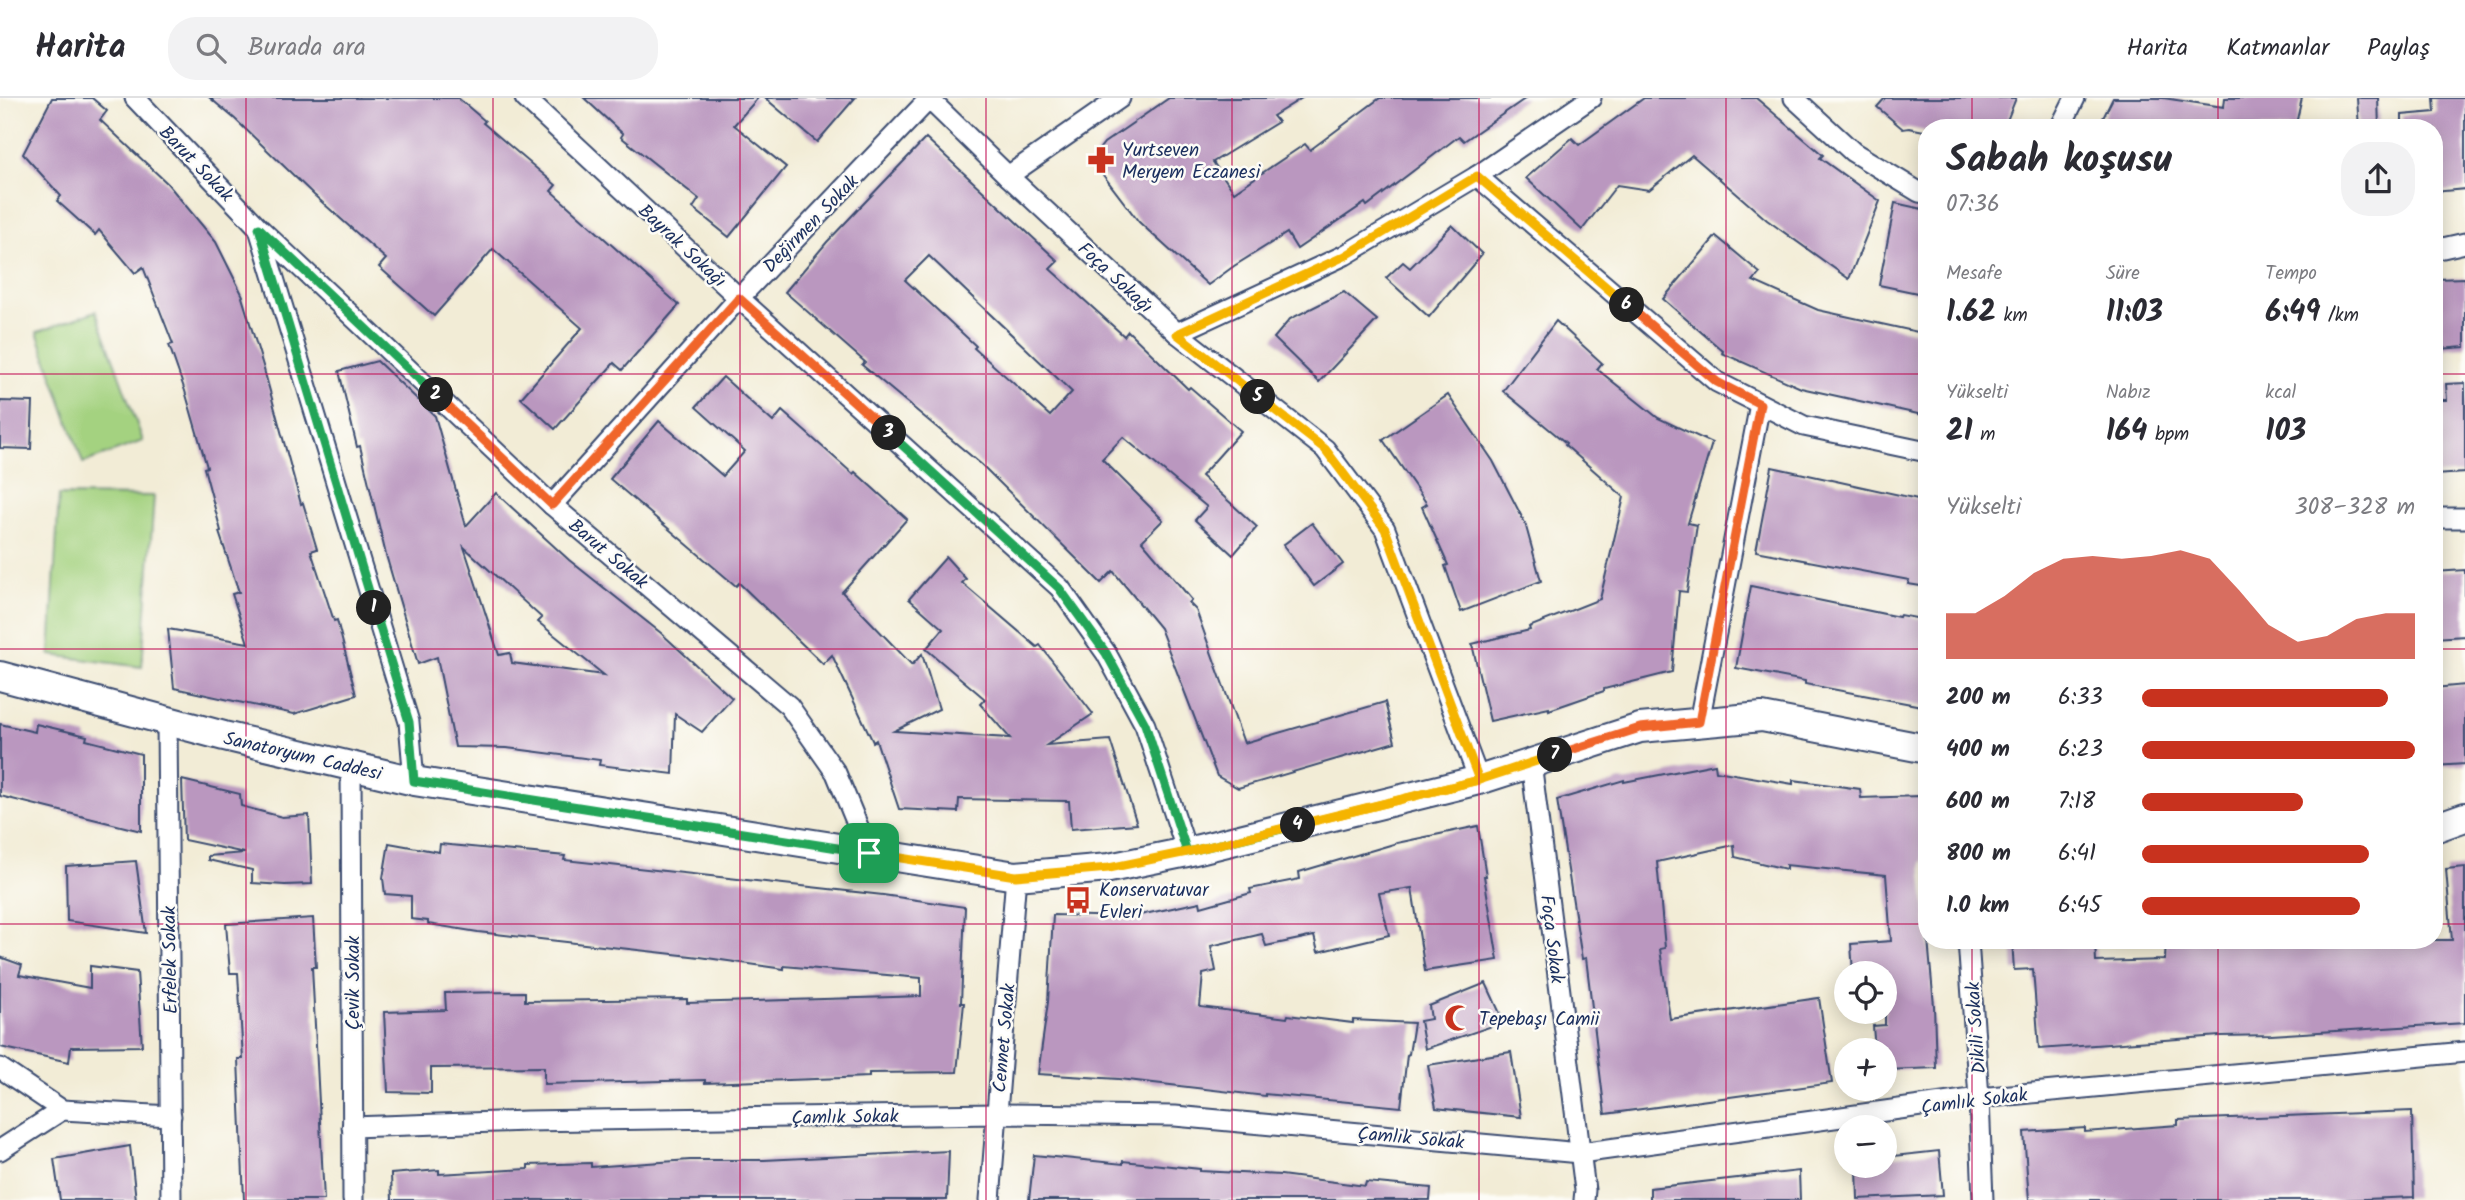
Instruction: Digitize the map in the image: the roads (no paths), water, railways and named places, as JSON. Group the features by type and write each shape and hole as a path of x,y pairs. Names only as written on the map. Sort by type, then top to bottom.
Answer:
{"main road":[{"name":"Sanatoryum Caddesi","path":"0,676 167,721 414,781 1016,876 1109,868 1187,852 1479,780 1640,728 1762,717 1918,747"},
{"path":"2443,826 2465,817"},
{"path":"2443,829 2465,828"}],"street":[{"name":"Barut Sokak","path":"135,98 259,228 552,505 789,706 836,773 869,853"},
{"name":"Bayrak Sokağı","path":"525,98 739,298 1059,588 1106,653 1145,724 1187,852"},
{"name":"Değirmen Sokak","path":"552,505 739,298 928,98"},
{"name":"Foça Sokağı","path":"928,98 1177,334 1325,449 1385,529 1479,780"},
{"path":"1008,176 1120,98"},
{"path":"1177,334 1345,256 1477,176 1591,98"},
{"path":"1794,98 1853,152 1918,191"},
{"path":"2064,119 2074,98"},
{"path":"1477,176 1717,382 1804,426 1918,450"},
{"path":"259,228 409,722 414,781"},
{"path":"2443,248 2465,243"},
{"path":"1699,722 1760,404"},
{"path":"2443,519 2465,518"},
{"name":"Erfelek Sokak","path":"167,721 171,1200"},
{"name":"Foça Sokak","path":"1531,762 1584,1200"},
{"name":"Çevik Sokak","path":"351,767 353,1200"},
{"name":"Cennet Sokak","path":"990,1200 1016,876"},
{"name":"Dikili Sokak","path":"1969,949 1983,1200"},
{"name":"Çamlık Sokak","path":"352,1128 526,1121 997,1114 1175,1116 1580,1153 1979,1097 2465,1052"},
{"path":"0,1068 62,1110 171,1116"},
{"path":"0,1150 62,1110"}],"place":[{"name":"Yurtseven Meryem Eczanesi","path":"1101,160"},
{"name":"Konservatuvar Evleri","path":"1078,900"},
{"name":"Tepebaşı Camii","path":"1458,1018"}]}
